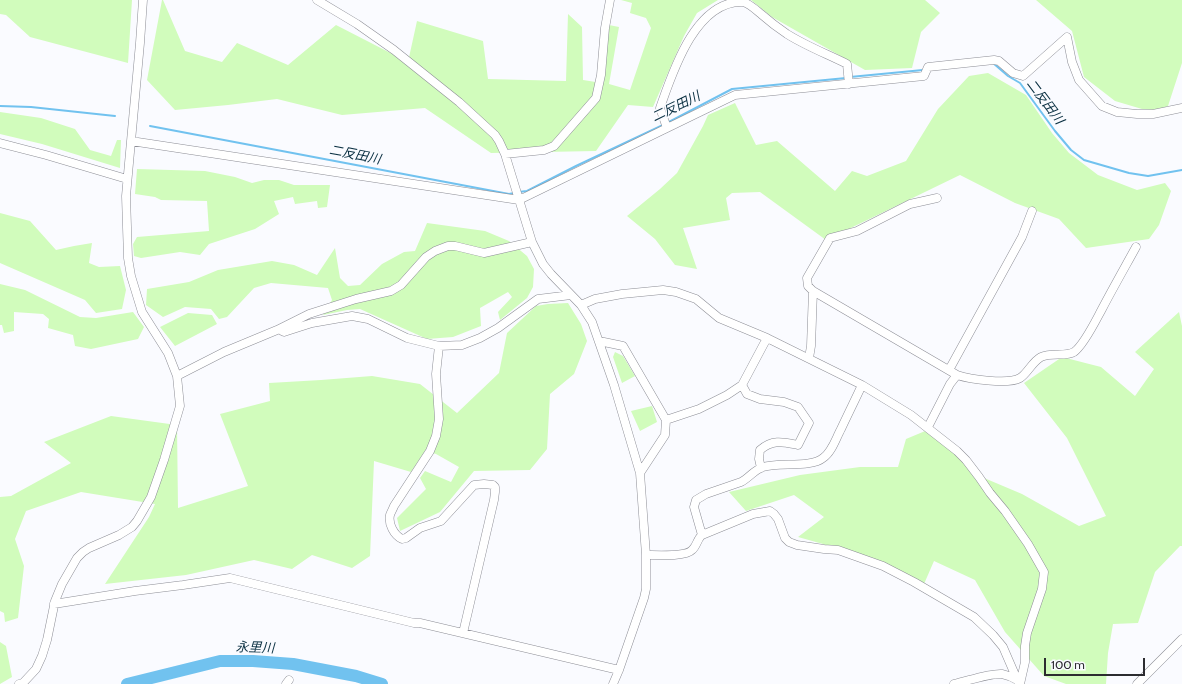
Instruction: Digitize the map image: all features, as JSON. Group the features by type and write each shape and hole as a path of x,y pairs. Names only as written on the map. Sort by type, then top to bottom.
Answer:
{"street":[{"path":"19,684 36,669 42,656 47,640 54,604 62,584 77,558 89,548 119,535 132,527 151,497 180,406 177,376 168,354 142,312 131,276 128,258 126,196 143,0"},
{"path":"317,0 357,24 394,50 459,102 495,135 505,154 532,242 543,264 581,305 592,322 614,385 640,472 646,555 646,589 644,598 613,684"},
{"path":"505,154 544,150 554,146 596,98 601,75 605,28 610,0"},
{"path":"666,125 660,108 677,60 689,36 699,21 710,10 726,3 744,2 787,34 847,64 849,80"},
{"path":"130,141 517,195 666,125 735,95 849,80 924,76 928,67 994,60 999,61 1013,73 1024,76 1067,37 1072,62 1079,80 1102,106 1117,112 1148,114 1182,108"},
{"path":"0,143 128,179"},
{"path":"937,198 910,204 857,231 830,238 807,278 808,286 813,291 957,375 979,380 1013,380 1021,378 1033,363 1043,356 1074,353 1090,331 1136,247"},
{"path":"949,370 1022,237 1032,211"},
{"path":"177,376 224,352 277,330 309,314 356,299 391,291 401,285 426,256 448,246 455,246 484,253 532,242"},
{"path":"581,305 595,299 622,294 662,290 676,292 696,299 719,318 767,338 809,358 888,400 928,427 957,451 980,477 990,493 1005,511 1028,544 1044,572 1042,589 1027,633 1025,662 1019,683"},
{"path":"809,358 813,291"},
{"path":"277,330 284,332 312,323 352,316 368,319 407,338 439,346 462,345 480,338 498,328 538,299 571,295"},
{"path":"666,420 699,409 727,395 742,385 767,338"},
{"path":"599,341 623,346 666,420 665,435 640,472"},
{"path":"439,346 436,374 439,419 436,436 430,451 394,506 390,515 390,522 392,529 399,538 406,538 420,528 441,521 474,485 484,484 495,487 494,500 463,633"},
{"path":"928,427 950,384 957,375"},
{"path":"742,385 747,394 760,399 784,402 798,407 809,423 798,445 778,442 766,444 760,450 759,459 761,468"},
{"path":"702,535 694,506 698,498 740,482 746,479 754,471 764,466 814,462 824,457 836,439 862,385"},
{"path":"646,555 683,554 691,552 702,535 753,514 770,511 778,519 785,538 789,542 824,550 838,550 883,566 974,617 1003,647 1019,683"},
{"path":"54,604 230,578 414,623 420,623 619,670"},
{"path":"1137,684 1182,639"},
{"path":"28,684 30,675"},
{"path":"954,684 995,675 1009,676 1019,683"}],"green space":[{"path":"0,0 132,0 128,63 30,37 6,15 0,14"},
{"path":"162,0 185,51 222,62 237,43 288,65 336,25 408,62 417,21 483,41 488,79 566,81 568,14 582,27 583,80 602,83 609,25 619,27 609,84 630,90 651,28 646,18 630,13 632,3 621,0 718,0 697,13 684,36 653,107 628,105 596,151 491,153 425,108 342,115 277,99 175,110 147,80"},
{"path":"751,0 925,0 940,13 921,32 912,68 865,70 772,17"},
{"path":"1036,0 1182,0 1182,63 1168,106 1158,110 1142,109 1115,101 1084,77 1072,31"},
{"path":"988,73 1026,95 1052,133 1069,153 1098,175 1137,190 1165,183 1171,191 1159,225 1149,239 1086,248 1059,219 1015,203 960,175 826,240 760,192 732,193 726,198 730,220 683,228 697,269 675,265 655,239 627,216 677,173 708,115 735,103 756,145 777,141 835,191 852,171 867,176 906,161 938,109 969,76"},
{"path":"0,112 41,118 75,129 90,150 111,156 117,140 121,140 120,168 42,144 0,134"},
{"path":"137,169 205,171 235,177 252,183 264,180 279,180 294,185 330,185 327,207 318,208 317,201 295,204 293,197 274,201 279,214 255,229 209,244 200,255 180,252 141,258 134,256 133,244 137,237 209,231 207,201 161,200 155,197 135,194"},
{"path":"0,213 30,221 56,250 92,243 89,263 99,267 120,266 126,290 122,309 96,313 85,300 0,263"},
{"path":"427,223 485,231 509,241 527,256 534,269 533,287 527,298 500,320 498,312 512,297 508,292 480,308 481,326 453,337 427,339 360,309 323,315 332,300 328,288 271,283 254,288 227,317 219,319 211,309 185,307 163,317 146,305 147,289 189,282 218,270 272,261 294,265 317,275 335,248 340,278 348,286 360,285 382,264 404,252 415,251"},
{"path":"0,284 25,290 80,317 96,318 133,312 144,327 138,339 91,349 75,346 73,335 48,328 49,319 43,314 14,312 14,331 4,333 2,325 0,325"},
{"path":"568,303 581,324 587,341 574,374 550,394 547,449 530,470 474,471 440,512 400,531 397,518 426,489 420,478 425,471 451,482 459,467 436,454 425,451 411,472 374,461 370,556 352,568 312,555 292,569 254,560 186,575 105,584 149,517 155,504 81,492 26,511 15,539 24,566 18,618 5,622 4,613 0,611 0,497 11,496 71,463 44,442 111,416 177,425 178,508 248,486 220,414 270,401 269,383 372,376 420,384 457,413 499,373 507,333 536,306"},
{"path":"1179,312 1182,326 1182,546 1180,546 1155,572 1138,623 1113,624 1108,653 1106,684 1066,684 1044,676 1005,632 975,580 934,561 924,584 823,544 798,537 824,517 794,495 746,511 729,492 800,475 860,467 898,467 906,439 930,429 977,475 1022,494 1079,526 1106,516 1067,438 1024,383 1062,357 1101,367 1135,396 1154,369 1135,352"},
{"path":"188,313 212,315 217,324 175,346 160,327"},
{"path":"615,352 623,356 635,376 622,383 613,357"},
{"path":"652,406 657,422 640,431 631,411"},
{"path":"0,642 6,646 12,677 0,684"}],"waterway":[{"name":"二反田川","path":"993,63 1008,76 1020,83 1055,131 1071,150 1084,160 1129,173 1148,176 1182,170"},
{"name":"二反田川","path":"850,77 923,70"},
{"name":"二反田川","path":"667,123 732,89 846,78"},
{"name":"二反田川","path":"0,106 31,107 115,116"},
{"name":"二反田川","path":"518,192 527,191 663,125"},
{"name":"二反田川","path":"150,126 509,194 514,193"},
{"name":"永里川","path":"127,684 220,661 253,661 293,664 356,676 382,684"}]}
